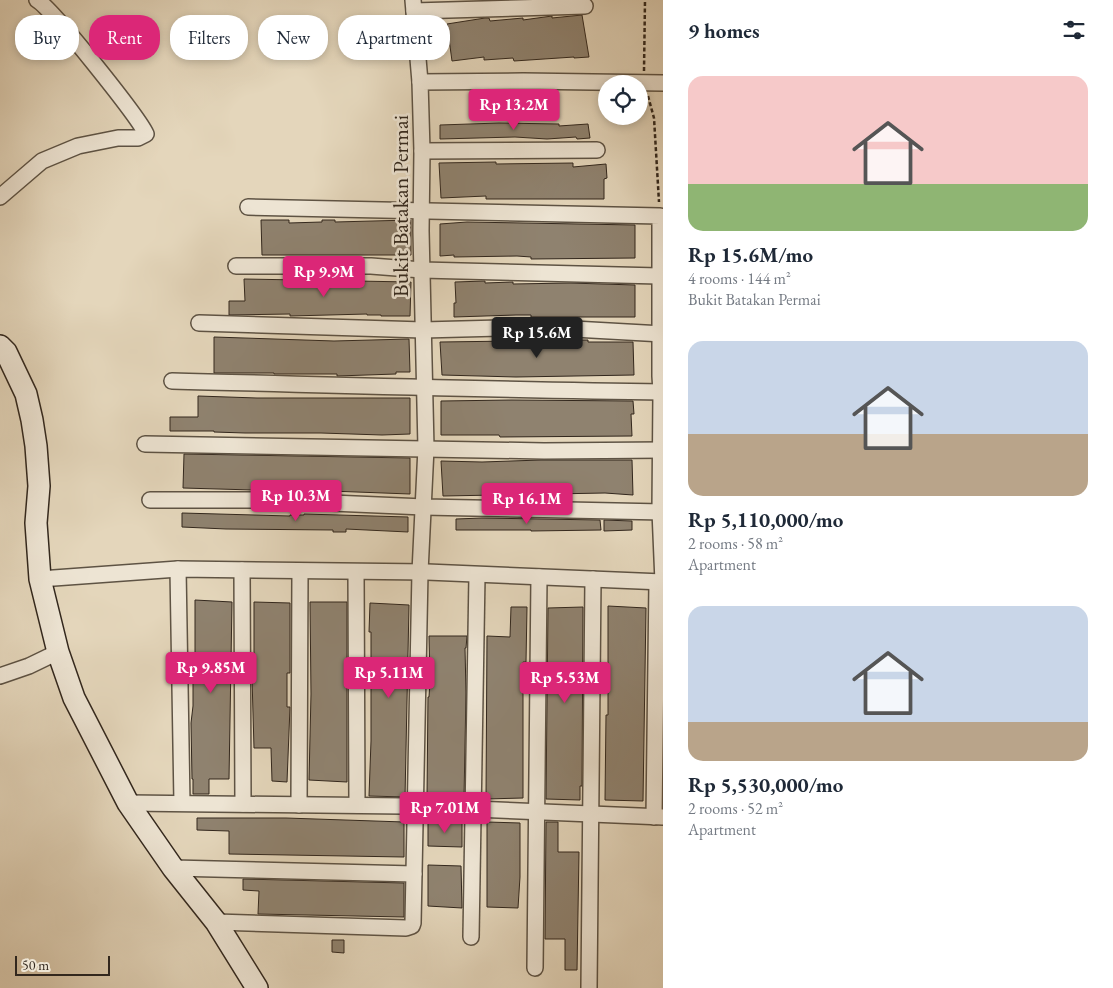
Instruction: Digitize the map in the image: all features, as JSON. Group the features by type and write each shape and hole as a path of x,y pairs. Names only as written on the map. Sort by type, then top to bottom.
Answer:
{"street":[{"path":"0,197 42,161 78,146 118,138 138,138 146,134 127,106 85,54 52,14 37,0"},
{"path":"413,5 585,6"},
{"name":"Bukit Batakan Permai","path":"216,922 406,928 412,926 413,923 420,572 426,448 420,210 422,151 420,82 413,5"},
{"path":"420,82 598,82"},
{"path":"648,83 663,83"},
{"path":"422,151 597,150"},
{"path":"128,803 357,805 658,817 662,450 659,276 660,216 248,207"},
{"path":"236,266 371,266 422,270 659,276"},
{"path":"198,323 423,330 538,328 661,334"},
{"path":"0,346 6,352 26,394 32,420 39,486 36,523 40,579 58,652 78,705 128,803 173,868 216,922 257,988"},
{"path":"172,381 662,392"},
{"path":"145,444 544,451 662,450"},
{"path":"150,500 264,500 424,507 661,512"},
{"path":"40,579 178,569 420,572 661,582"},
{"path":"178,569 182,803"},
{"path":"242,570 243,804"},
{"path":"299,805 300,571"},
{"path":"356,572 357,805"},
{"path":"471,937 477,574"},
{"path":"535,968 539,577"},
{"path":"589,988 593,579"},
{"path":"0,676 29,666 58,652"},
{"path":"173,868 414,874"}],"path":[{"path":"644,75 645,0"},
{"path":"648,97 654,118 660,216"}],"building":[{"path":"582,15 589,57 514,61 513,58 484,60 484,57 452,61 450,24 485,18 489,18 490,21 523,18 523,20 552,16 552,18"},
{"path":"499,123 559,124 559,126 588,124 590,138 440,139 440,125"},
{"path":"496,162 496,164 573,163 573,167 606,164 607,178 604,179 604,199 486,199 486,196 441,198 439,163"},
{"path":"261,220 289,220 289,223 322,222 322,220 335,220 335,222 411,220 411,255 262,255"},
{"path":"467,222 635,225 635,258 531,259 531,257 517,256 440,256 440,224"},
{"path":"244,279 411,282 410,316 367,314 229,315 229,301 245,301"},
{"path":"485,281 485,283 513,282 513,284 635,285 635,317 531,317 531,315 516,315 454,317 454,303 456,303 455,282"},
{"path":"214,337 334,341 409,339 410,372 337,376 337,374 214,373"},
{"path":"588,340 588,342 633,342 634,375 516,377 442,375 440,342"},
{"path":"198,396 410,398 410,434 170,431 170,417 198,417"},
{"path":"441,401 633,401 634,414 631,414 632,436 500,437 499,435 441,435"},
{"path":"184,454 410,458 410,494 183,488"},
{"path":"632,460 633,495 605,493 443,496 441,461"},
{"path":"182,513 408,517 408,532 346,529 346,532 333,532 333,530 182,527"},
{"path":"456,519 600,520 601,530 456,530"},
{"path":"604,520 632,521 632,530 604,531"},
{"path":"195,600 232,602 229,779 209,779 209,794 193,794 191,723 193,660 195,660"},
{"path":"254,602 290,603 290,673 287,673 287,707 290,707 287,782 272,781 271,748 254,748 252,678 254,662"},
{"path":"310,602 347,602 347,782 309,780 311,694"},
{"path":"370,603 409,605 405,797 369,796 371,741"},
{"path":"608,606 646,608 643,801 605,800 606,715 608,715"},
{"path":"511,607 527,607 526,662 523,662 523,798 486,799 487,636 510,637"},
{"path":"583,607 582,786 580,786 580,800 546,799 548,608"},
{"path":"429,636 467,636 465,648 464,798 427,797 428,697 430,681"},
{"path":"197,818 286,818 404,822 404,857 229,854 229,831 197,830"},
{"path":"428,821 462,821 462,847 428,846"},
{"path":"487,822 520,823 518,908 487,907"},
{"path":"546,822 558,822 558,852 579,852 577,970 565,970 565,939 545,939"},
{"path":"428,865 461,866 462,908 428,906"},
{"path":"243,879 404,883 404,917 258,914 259,891 243,890"},
{"path":"332,940 344,940 344,953 332,952"}]}
